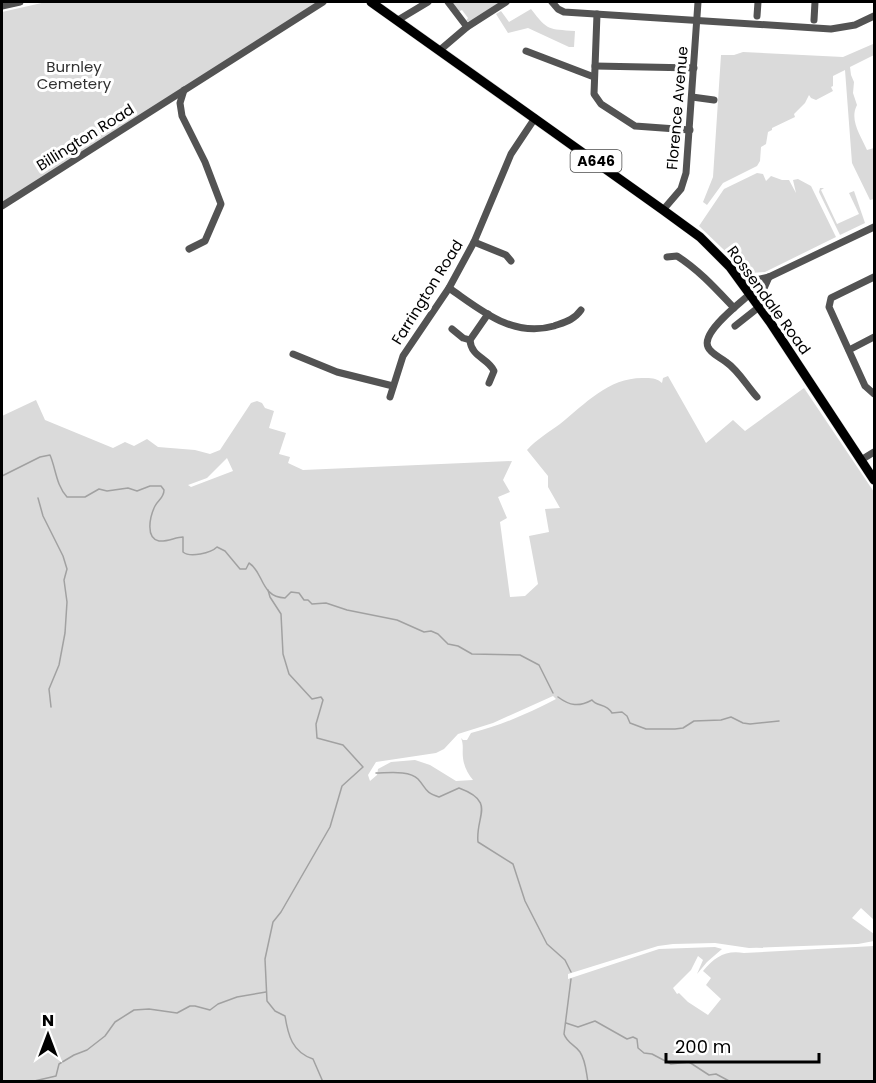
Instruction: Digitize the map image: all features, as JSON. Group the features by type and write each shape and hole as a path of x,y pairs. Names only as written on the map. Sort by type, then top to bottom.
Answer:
{"highway":[{"name":"Rossendale Road","path":"371,2 700,237 730,267 750,294 874,480"}],"street":[{"path":"2,6 20,2"},
{"name":"Billington Road","path":"2,206 323,2"},
{"path":"398,20 428,2"},
{"path":"448,2 467,27"},
{"path":"440,50 467,27 506,2"},
{"path":"552,2 564,12 831,29 855,25 874,16"},
{"name":"Florence Avenue","path":"663,210 681,189 686,173 698,2"},
{"path":"757,16 758,2"},
{"path":"814,20 815,2"},
{"path":"597,14 594,94 601,104 635,126 690,130"},
{"path":"526,51 594,77"},
{"path":"595,66 694,68"},
{"path":"184,90 180,103 182,116 205,162 221,204 205,241 189,249"},
{"path":"692,97 714,100"},
{"name":"Farrington Road","path":"390,397 403,356 449,288 474,242 511,154 535,118"},
{"path":"742,283 769,277 874,227"},
{"path":"474,242 506,255 511,261"},
{"path":"668,257 676,256 685,262 706,279 734,308"},
{"path":"761,295 769,277"},
{"path":"874,277 831,298 829,302 829,307 865,386 874,394"},
{"path":"449,288 488,314 516,328 540,330 576,317 581,310"},
{"path":"750,294 713,329 707,341 708,347 717,357 730,365 757,397"},
{"path":"735,326 759,307"},
{"path":"488,314 470,340 473,352 492,366 494,371 489,383"},
{"path":"452,329 463,338 470,340"},
{"path":"849,350 874,337"},
{"path":"293,354 337,372 393,386"},
{"path":"861,460 874,452"}],"green space":[{"name":"Burnley Cemetery","path":"46,2 323,2 2,206 2,12"},
{"path":"451,2 498,3 471,22 466,21 468,18 462,10 458,12"},
{"path":"531,9 549,28 575,31 574,47 569,47 528,28 508,33 496,14 501,11 509,22"},
{"path":"873,44 874,55 850,67 857,105 855,122 867,150 874,148 874,199 870,200 852,163 845,70 833,76 831,87 833,91 816,100 809,95 805,103 794,114 795,117 768,132 766,144 761,147 760,161 757,166 723,183 707,205 703,202 713,177 721,55 743,52 843,57"},
{"path":"757,173 763,174 766,181 771,176 789,180 796,193 793,180 798,179 811,186 836,237 765,272 751,273 745,270 699,226 724,189"},
{"path":"820,188 824,188 821,190 837,224 859,214 849,193 854,191 865,223 840,235 819,192"},
{"path":"668,376 706,443 733,420 745,431 804,388 874,492 874,920 861,908 852,918 874,934 874,941 858,944 749,948 715,943 673,944 658,946 568,974 568,979 659,949 715,947 722,949 697,974 703,960 698,956 691,970 673,988 677,994 679,993 708,1015 721,999 706,985 711,978 703,971 721,956 731,953 874,946 874,1081 2,1081 2,416 36,400 45,420 113,448 125,442 134,446 147,439 158,447 195,450 210,454 220,450 251,403 257,401 265,408 274,411 269,428 286,433 279,454 290,457 288,463 303,470 512,461 503,480 510,492 498,497 507,518 500,522 510,597 525,596 538,584 529,536 549,532 545,509 560,508 548,487 548,476 527,450 538,439 610,386 621,381 646,378 662,383 663,378","holes":["227,458 233,471 191,487 188,485 207,478","553,696 556,699 525,714 471,733 467,740 461,738 464,764 473,780 456,781 430,765 415,760 391,762 378,769 377,775 370,781 368,775 376,762 436,753 444,749 458,734 493,723"]}],"waterway":[{"path":"2,476 40,457 50,455 58,482 67,497 85,497 99,489 107,491 128,488 137,491 150,486 161,486 164,493 155,506 150,521 150,531 155,539 162,541 183,537 183,552 190,555 205,553 217,547 225,551 240,569 246,569 249,563 254,567 267,589 277,597 285,598 291,592 299,593 304,600 312,604 326,603 347,610 397,620 424,632 431,631 438,634 448,644 458,646 472,654 520,655 539,665 553,693"},
{"path":"38,498 43,516 67,569 64,580 67,602 65,633 59,665 49,689 51,707"},
{"path":"268,590 281,614 283,654 289,674 312,699 321,697 323,700 316,724 317,738 343,745 363,767 342,786 330,827 273,922 265,959 267,1001 275,1011 285,1016 292,1042 300,1052 313,1059 323,1082"},
{"path":"558,697 575,704 583,704 592,700 612,713 622,712 630,723 646,729 683,728 694,721 721,720 731,717 750,724 779,721"},
{"path":"376,773 409,774 418,779 428,792 439,797 459,788 478,799 482,810 478,842 513,864 525,901 547,944 565,960 571,972"},
{"path":"571,979 564,1034 582,1055 588,1082"},
{"path":"30,1082 56,1076 59,1064 87,1050 105,1036 115,1022 134,1010 149,1009 177,1013 190,1006 210,1010 218,1004 237,997 266,992"},
{"path":"566,1023 578,1027 595,1021 627,1039 633,1037 637,1039 638,1048 644,1053 652,1054 671,1064 689,1062 709,1075 716,1074 731,1082"}]}
